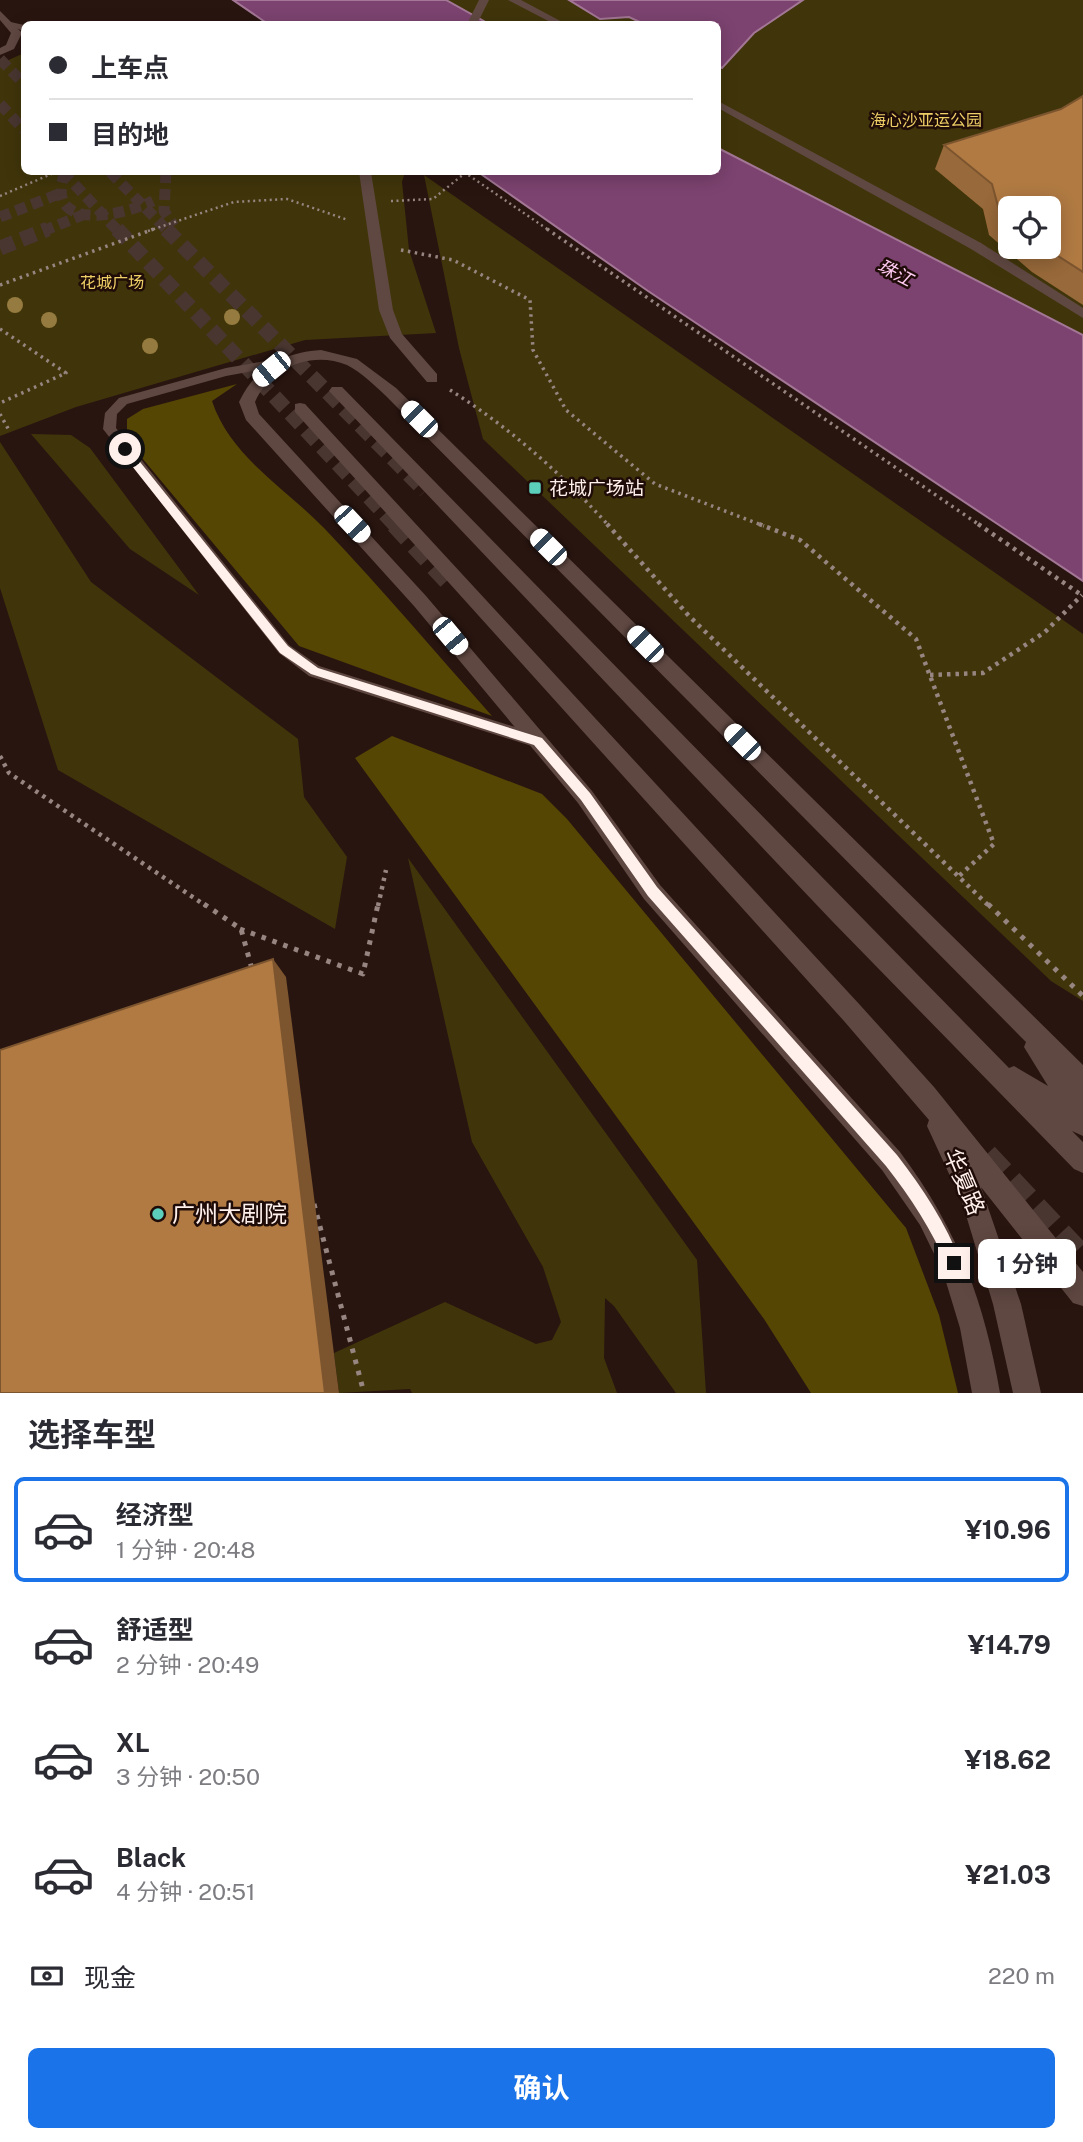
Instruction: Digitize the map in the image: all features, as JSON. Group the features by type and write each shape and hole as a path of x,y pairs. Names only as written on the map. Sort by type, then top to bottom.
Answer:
{"main road":[{"path":"474,21 484,0"},
{"path":"513,0 555,21"},
{"path":"0,14 17,33 16,40 0,52"},
{"path":"10,23 21,27"},
{"path":"721,106 976,246 1083,314"},
{"path":"365,175 371,229 386,310 395,335 432,378"},
{"path":"986,1393 978,1334 962,1285 945,1241 919,1195 652,892 585,796 367,541 252,416 247,402 250,390 271,369 288,361 322,355 340,358 367,372 391,392 1083,1082"},
{"path":"337,391 1083,1160"},
{"path":"300,408 925,1096 1083,1293"},
{"path":"1014,1014 1083,1118"},
{"path":"978,1054 1083,1124"},
{"name":"华夏路","path":"925,1096 974,1199 1007,1304 1027,1393"}],"lane":[{"path":"288,361 226,372 123,401 111,413 109,429 284,649 314,671 538,741"}],"path":[{"path":"0,196 48,175"},
{"path":"403,200 433,199 461,175"},
{"path":"468,175 1082,595 1045,632 983,673 930,675"},
{"path":"0,285 76,255 234,202 287,198 371,229"},
{"path":"375,250 429,251 483,271 530,300 533,350 566,410 655,484 800,540 916,639 994,844 959,876"},
{"path":"0,329 66,373 0,403"},
{"path":"432,378 499,421 587,502 689,616 1083,996"},
{"path":"0,414 10,432"},
{"path":"0,756 9,773 242,929 256,983"},
{"path":"225,920 242,929 363,974 386,870"},
{"path":"312,1198 364,1393"}],"green space":[{"name":"海心沙亚运公园","path":"446,0 1083,0 1083,335 721,150 721,21 484,21"},
{"name":"花城广场","path":"21,54 21,175 404,175 402,182 409,250 436,333 305,340 76,407 0,436 0,64"},
{"path":"424,175 1083,634 1083,1001 1051,981 483,439 459,348"},
{"path":"31,434 71,435 90,448 199,595 130,549"},
{"path":"0,442 91,582 298,739 304,797 347,857 335,929 58,770 0,588"},
{"path":"408,858 697,1260 706,1393 676,1393 614,1306 605,1298 604,1358 617,1393 412,1393 410,1389 339,1393 334,1353 445,1302 536,1344 552,1340 561,1322 543,1267 472,1142"}],"shaded area":[{"path":"237,384 212,401 220,421 245,455 324,528 492,716 299,646 127,440 127,419 143,409"},
{"path":"392,736 542,794 567,819 906,1228 939,1315 958,1393 811,1393 764,1319 355,758"}],"water":[{"path":"233,0 446,0 484,21 264,21"},
{"path":"569,0 803,0 754,33 722,68 721,21 638,21 629,17 600,19"},
{"name":"珠江","path":"721,150 1083,335 1083,581 648,291 482,175 721,175"}],"building":[{"path":"1083,96 1083,272 1061,258 1061,196 998,196 998,206 992,184 944,145 1061,109"},
{"name":"广州大剧院","path":"273,959 325,1393 0,1393 0,1050"}],"tunnel":[{"path":"0,59 21,81"},
{"path":"0,104 21,127"},
{"path":"64,175 61,191 65,204 75,212 85,214"},
{"path":"66,175 102,214"},
{"path":"113,175 143,205"},
{"path":"166,175 164,211 174,226"},
{"path":"0,217 59,194"},
{"path":"143,205 153,201"},
{"path":"102,214 143,205"},
{"path":"143,205 168,231"},
{"path":"45,230 85,214"},
{"path":"85,214 102,214"},
{"path":"102,214 118,231"},
{"path":"117,229 396,526"},
{"path":"166,229 425,491"},
{"path":"0,248 45,230"},
{"path":"395,524 448,581"},
{"path":"986,1155 1083,1258"}],"place":[{"name":"花城广场站","path":"535,488"},
{"name":"广州大剧院","path":"158,1214"}],"route":[{"path":"125,449 284,649 314,671 538,741 614,834 652,892 919,1195 954,1263"}]}
